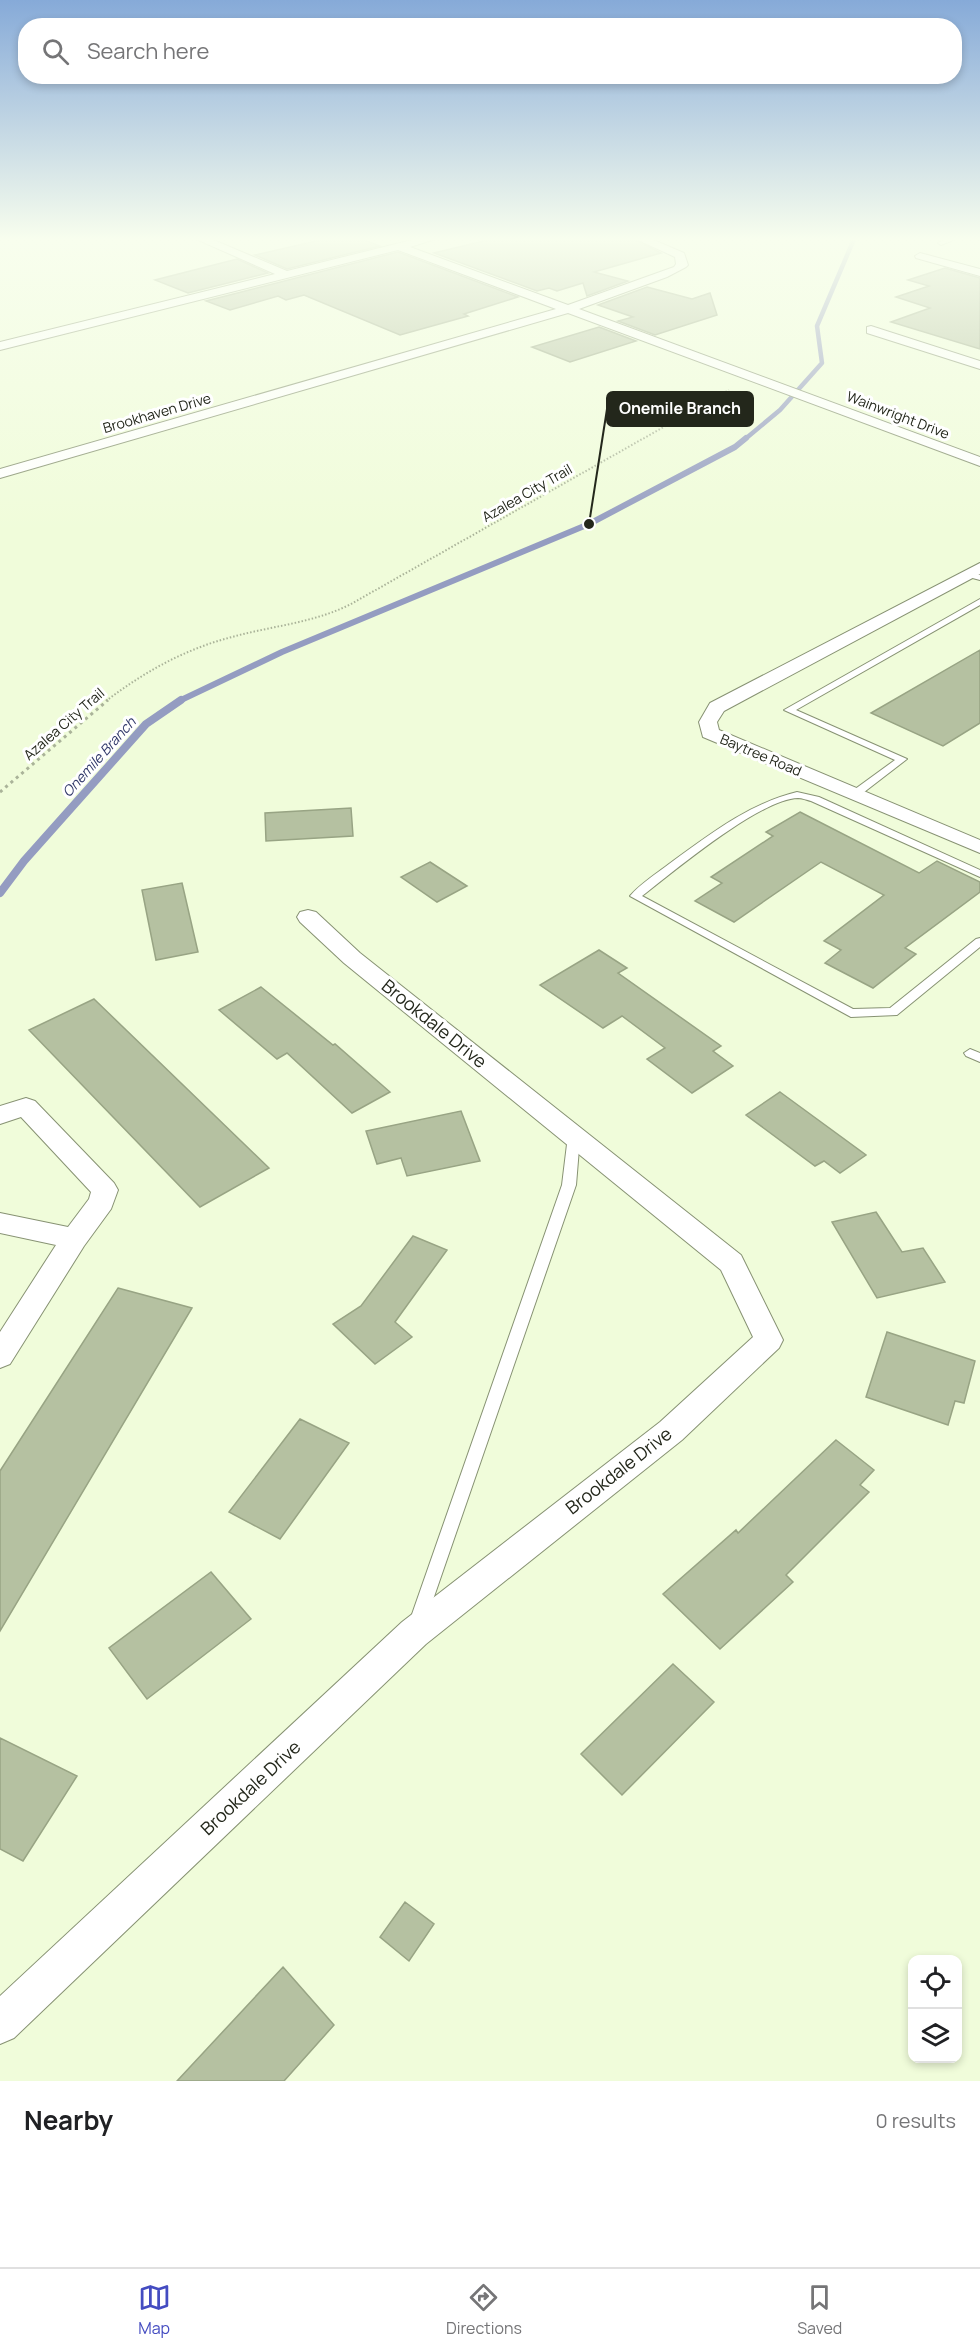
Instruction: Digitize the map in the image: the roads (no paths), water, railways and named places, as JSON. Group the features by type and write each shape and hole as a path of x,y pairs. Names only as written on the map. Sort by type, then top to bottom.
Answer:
{"street":[{"path":"0,346 40,336"},
{"name":"Brookhaven Drive","path":"0,474 476,336"},
{"name":"Wainwright Drive","path":"642,336 980,462"},
{"path":"890,336 980,365"},
{"name":"Baytree Road","path":"976,573 717,707 708,722 710,733 980,847"},
{"name":"Brookdale Drive","path":"0,2024 414,1633 671,1431 769,1340 731,1263 361,965 308,917"},
{"path":"0,1115 26,1107 105,1190 102,1202 74,1239 0,1356"},
{"path":"0,1224 74,1239"}],"lane":[{"path":"855,794 902,759 789,710 980,602"},
{"path":"980,874 815,799 798,795 783,798 728,827 635,896 851,1013 893,1012 980,941"},
{"path":"414,1633 569,1185 574,1136"}],"waterway":[{"name":"Onemile Branch","path":"744,440 780,410 822,363 818,336"},
{"name":"Onemile Branch","path":"181,700 282,652 589,524 735,447 746,438"},
{"name":"Onemile Branch","path":"0,893 24,861 146,724 181,700"}],"place":[{"name":"Onemile Branch","path":"589,524"}]}
